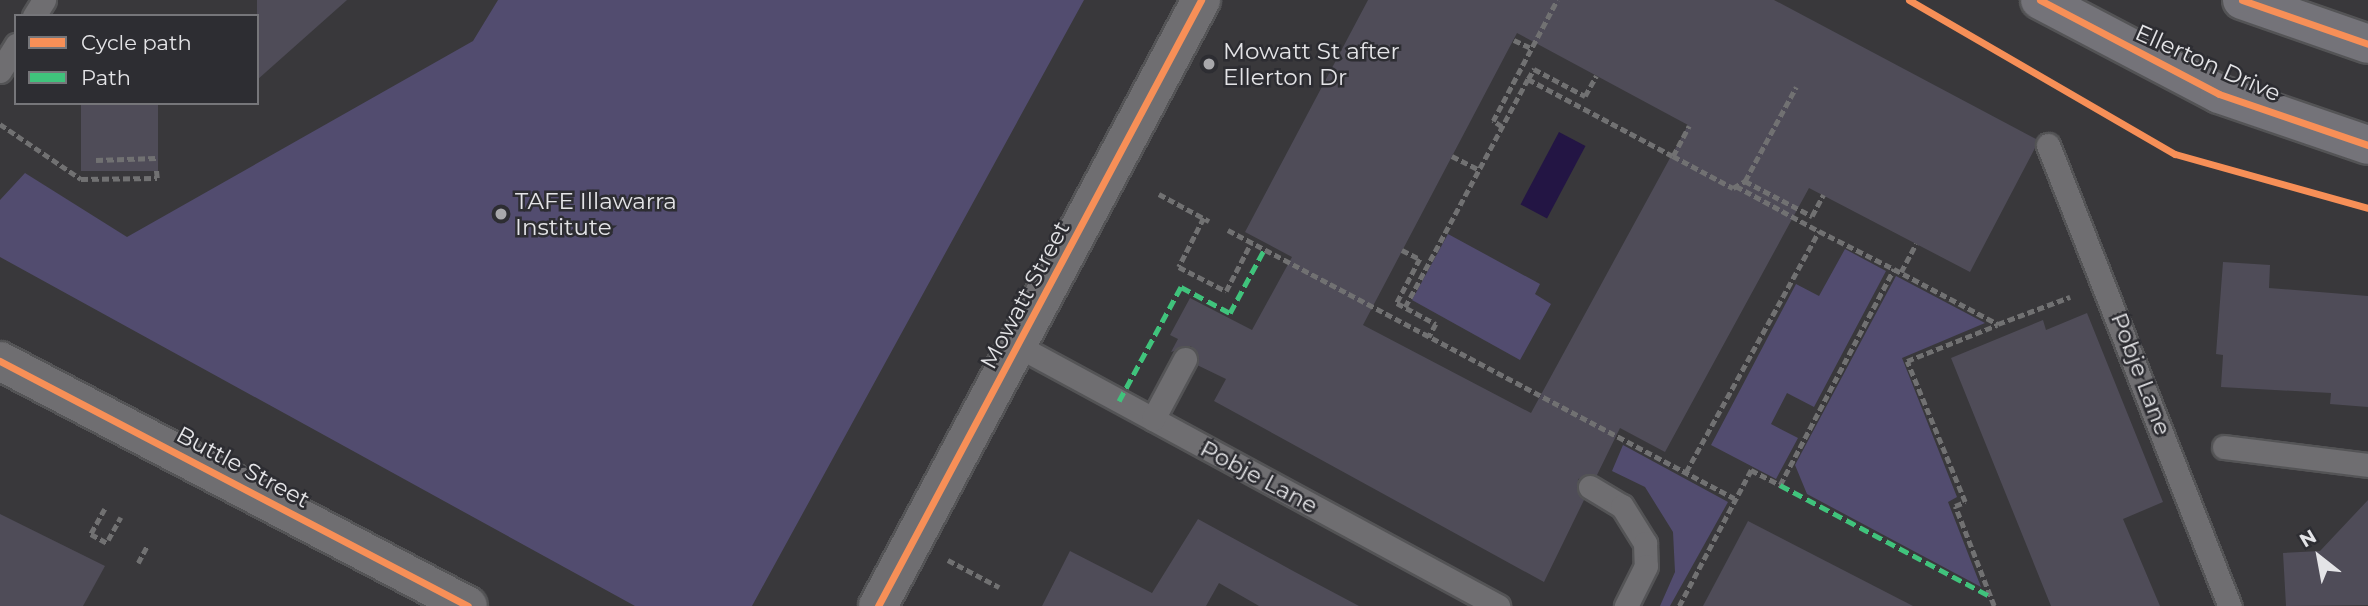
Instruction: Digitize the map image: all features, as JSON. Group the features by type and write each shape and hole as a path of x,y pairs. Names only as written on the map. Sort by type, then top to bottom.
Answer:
{"main road":[{"name":"Ellerton Drive","path":"2040,0 2219,94 2368,145"},
{"path":"2242,0 2368,44"}],"street":[{"name":"Mowatt Street","path":"878,606 1020,347 1201,0"},
{"name":"Buttle Street","path":"0,362 468,606"}],"lane":[{"path":"0,71 14,49"},
{"name":"Pobje Lane","path":"2048,145 2230,606"},
{"name":"Pobje Lane","path":"1020,347 1498,606"},
{"path":"1153,419 1185,359"},
{"path":"2224,447 2368,465"},
{"path":"1590,487 1622,506 1645,543 1646,566 1626,606"}],"path":[{"path":"1502,127 1493,121 1557,0"},
{"path":"1514,40 1531,48"},
{"path":"1405,307 1535,69 1585,96 1596,76"},
{"path":"1528,79 1998,324"},
{"path":"1736,186 1745,181 1796,87"},
{"path":"0,124 81,179 157,178 156,167"},
{"path":"1673,156 1689,126"},
{"path":"1452,156 1479,170"},
{"path":"96,160 156,158"},
{"path":"1745,181 1812,216 1823,195"},
{"path":"1159,194 1207,219 1179,267 1226,291 1251,243"},
{"path":"1228,230 1734,498"},
{"path":"1686,472 1819,231"},
{"path":"1901,272 1916,244"},
{"path":"1402,250 1420,259 1397,303 1436,324 1429,337"},
{"path":"1679,606 1751,470 1780,485 1894,269"},
{"path":"1994,606 1955,506 1965,502 1907,361 2048,305"},
{"path":"105,509 91,534 108,541 121,517"},
{"path":"913,542 999,587"},
{"path":"138,564 147,546"}],"shaded area":[{"name":"TAFE Illawarra Institute","path":"498,0 1084,0 752,606 635,606 0,257 0,200 25,173 127,237 473,41"},
{"path":"1559,132 1585,146 1547,218 1521,204"},
{"path":"1448,234 1540,284 1535,294 1551,304 1520,360 1412,300"},
{"path":"1845,249 1886,271 1814,407 1787,393 1771,424 1798,438 1776,479 1711,445 1796,284 1819,296"},
{"path":"1896,276 1985,323 1902,358 1957,497 1948,502 1981,587 1807,494 1795,465"},
{"path":"1623,445 1728,502 1670,606 1660,606 1675,572 1673,532 1645,487 1612,471"}],"building":[{"path":"257,0 347,0 259,78"},
{"path":"1368,0 1774,0 2036,139 2035,148 1970,272 1809,188 1665,452 1620,428 1597,475 1578,479 1584,500 1544,582 1214,401 1226,379 1197,365 1191,346 1171,352 1178,339 1170,335 1190,298 1252,330 1292,257 1245,232","holes":["1517,33 1688,125 1531,413 1363,325"]},
{"path":"81,105 158,105 158,171 81,171"},
{"path":"2223,262 2270,265 2269,288 2368,296 2368,407 2330,404 2331,393 2221,387 2223,355 2216,354"},
{"path":"2087,313 2163,502 2123,519 2160,606 2051,606 1951,358 2043,320 2046,330"},
{"path":"2368,500 2368,605 2286,606 2283,553 2320,551"},
{"path":"0,514 105,566 83,606 0,606"},
{"path":"1198,519 1359,606 1259,606 1219,583 1206,606 1042,606 1070,551 1152,593"},
{"path":"1748,521 1913,606 1703,606"}],"marked path":[{"path":"1119,401 1181,287 1230,313 1264,250"},
{"path":"1780,485 1990,596"}],"cycle path":[{"path":"878,606 1201,0"},
{"path":"1909,0 2175,154 2368,208"},
{"path":"2040,0 2219,94 2368,145"},
{"path":"2242,0 2368,44"},
{"path":"0,361 468,606"}],"place":[{"name":"Mowatt St after Ellerton Dr","path":"1209,64"},
{"name":"TAFE Illawarra Institute","path":"501,214"}]}
